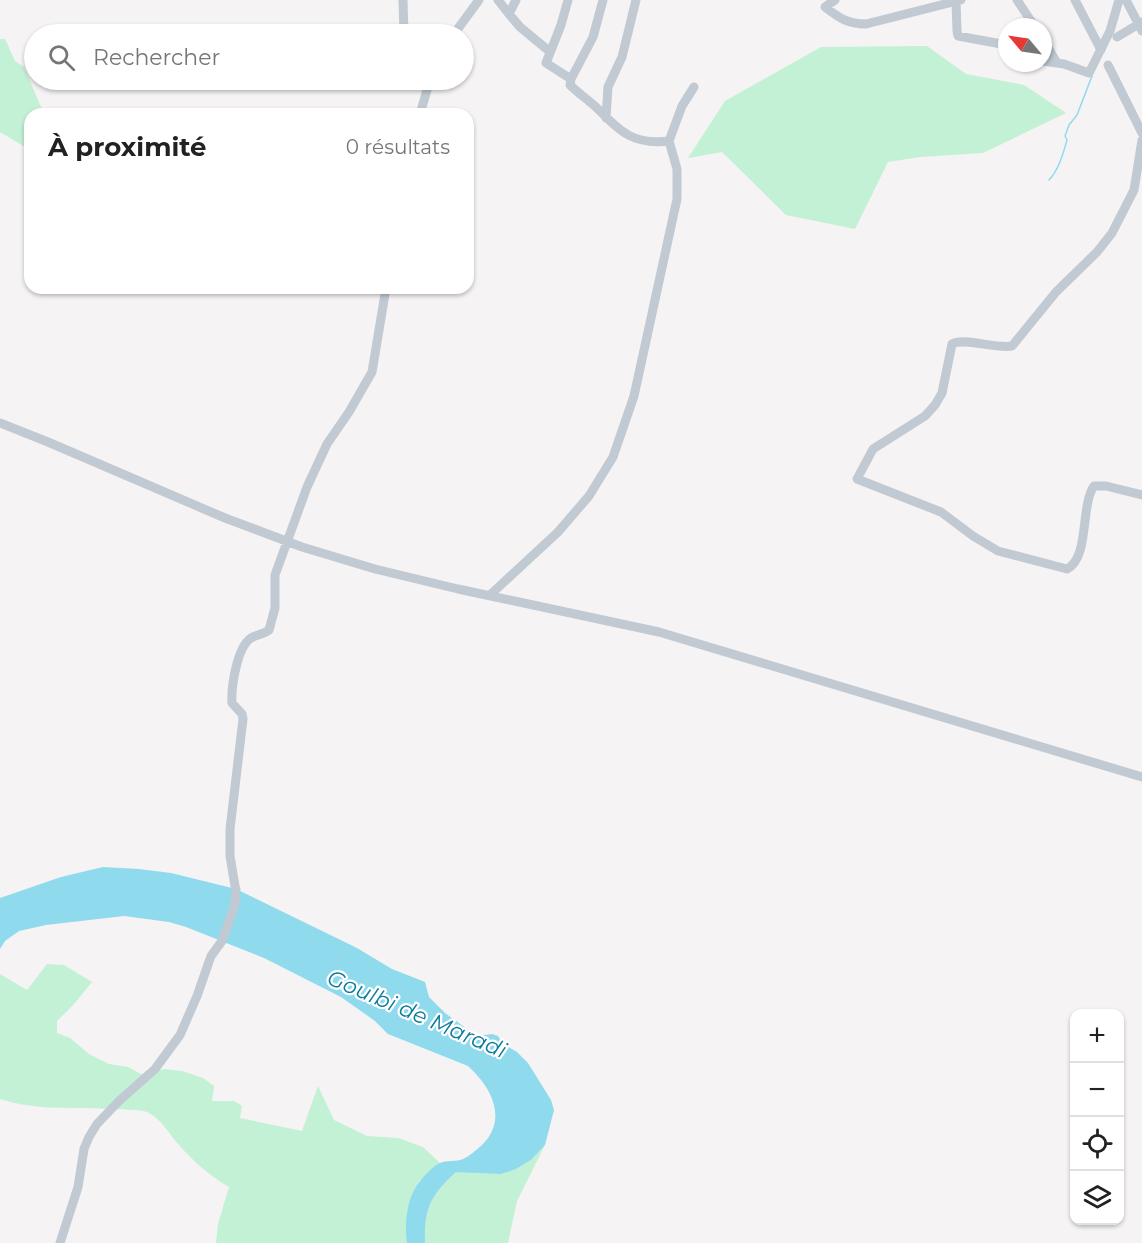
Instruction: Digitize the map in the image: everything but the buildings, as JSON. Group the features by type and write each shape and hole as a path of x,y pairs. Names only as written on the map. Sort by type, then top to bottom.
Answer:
{"street":[{"path":"404,0 404,24"},
{"path":"461,24 479,0"},
{"path":"498,0 515,22 549,51"},
{"path":"509,14 516,0"},
{"path":"568,0 546,65 571,80"},
{"path":"603,0 593,37 571,80 572,87 621,131 637,140 669,141"},
{"path":"606,118 608,87 621,57 636,0"},
{"path":"835,0 825,7 844,21 853,24 866,24 958,1 958,36 998,43"},
{"path":"1017,0 1029,18"},
{"path":"1075,0 1101,50"},
{"path":"1052,62 1068,65 1088,74 1110,31 1119,0"},
{"path":"1117,37 1141,26 1126,0"},
{"path":"1052,54 1057,63"},
{"path":"1108,65 1142,134"},
{"path":"490,596 553,538 589,496 605,474 613,457 634,396 677,200 677,169 669,141 682,106 694,87"},
{"path":"422,108 427,90"},
{"path":"1142,140 1133,193 1105,244 1056,292 1012,346 989,346 960,340 953,342 938,402 925,416 873,449 857,479 941,512 998,551 1067,569 1071,567 1080,550 1089,496 1094,486 1100,485 1142,495"},
{"path":"60,1243 78,1187 84,1149 89,1137 97,1124 155,1069 180,1035 211,956 222,941 235,904 230,829 243,719 242,714 232,703 234,679 246,644 251,638 263,635 269,630 275,608 276,575 317,463 372,372 385,294"},
{"path":"0,423 288,543 375,569 659,632 1142,777"}],"green space":[{"path":"0,39 5,39 15,61 24,67 24,90 34,90 41,108 24,108 24,146 0,132"},
{"path":"927,46 966,74 1024,85 1066,113 983,153 920,157 888,162 855,229 786,215 722,152 688,158 725,101 821,47"},
{"path":"47,964 64,965 92,982 57,1021 57,1033 70,1038 89,1054 109,1064 128,1067 141,1074 165,1069 182,1071 203,1078 214,1086 212,1101 234,1101 242,1106 240,1118 302,1131 318,1086 334,1120 367,1136 398,1138 423,1147 440,1163 419,1181 407,1215 407,1243 216,1243 218,1224 229,1187 196,1162 152,1115 136,1110 42,1107 0,1099 0,974 27,990"},
{"path":"545,1145 517,1201 508,1243 425,1243 426,1220 431,1203 440,1188 456,1172 516,1169 531,1160"}],"water":[{"name":"Goulbi de Maradi","path":"103,867 171,873 236,889 357,948 392,969 425,982 429,997 445,1013 477,1036 492,1034 498,1036 503,1044 517,1052 528,1063 551,1100 554,1110 545,1145 531,1160 516,1169 501,1174 456,1172 440,1188 431,1203 426,1220 425,1243 407,1243 407,1210 412,1194 420,1181 438,1164 460,1160 471,1155 490,1135 494,1125 494,1104 477,1075 468,1066 388,1034 375,1021 341,997 264,958 169,922 124,916 46,925 19,931 5,941 0,949 0,898 61,877"}],"waterway":[{"path":"1049,180 1060,161 1069,125 1077,115 1092,76"}]}
